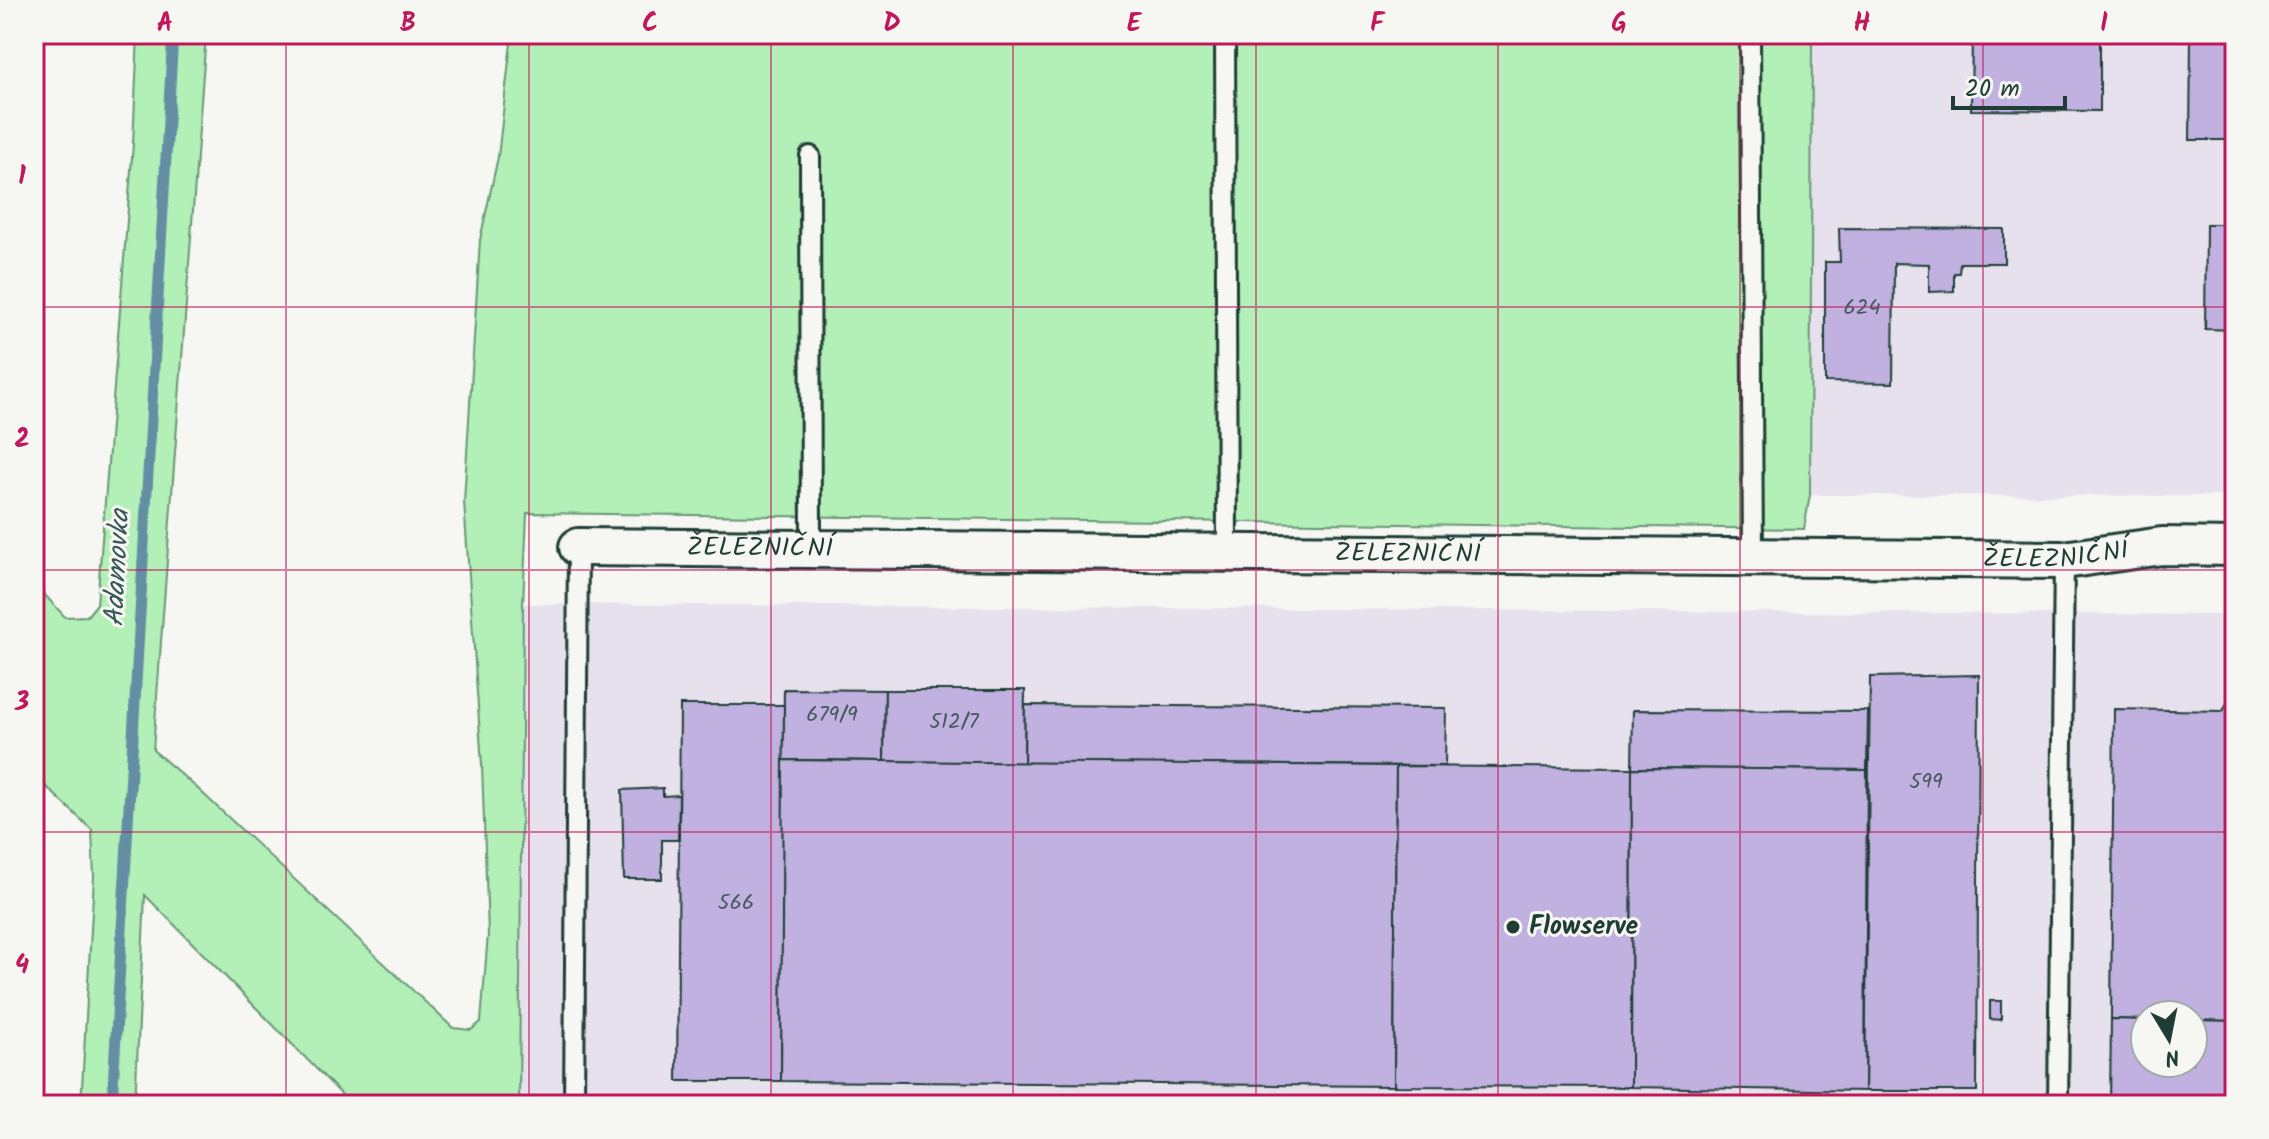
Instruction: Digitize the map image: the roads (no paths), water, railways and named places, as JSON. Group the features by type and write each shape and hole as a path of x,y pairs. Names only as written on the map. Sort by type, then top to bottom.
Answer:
{"street":[{"name":"ŽELEZNIČNÍ","path":"578,547 2064,560 2162,546 2235,547"}],"lane":[{"path":"1225,34 1227,553"},
{"path":"1750,34 1753,557"},
{"path":"810,156 811,549"},
{"path":"574,1105 578,547"},
{"path":"2058,1105 2064,560"}],"waterway":[{"name":"Adamovka","path":"112,1105 173,34"}],"place":[{"name":"Flowserve","path":"1513,927"}]}
